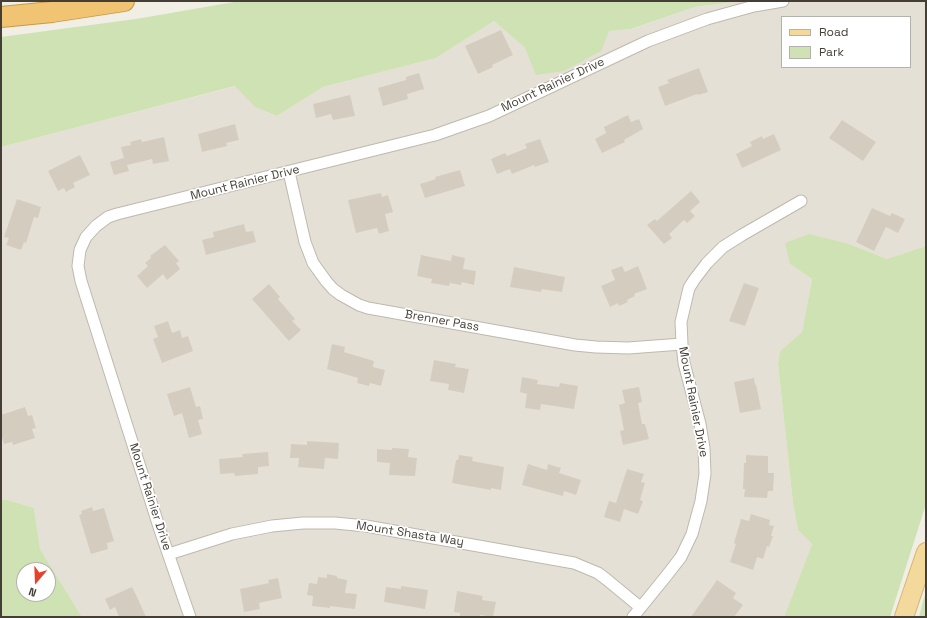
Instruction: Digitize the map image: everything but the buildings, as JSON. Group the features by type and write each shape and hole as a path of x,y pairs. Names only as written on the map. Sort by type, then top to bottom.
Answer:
{"highway":[{"path":"1,17 52,12 124,1"}],"main road":[{"path":"904,617 926,552"}],"street":[{"name":"Mount Rainier Drive","path":"190,617 81,282 78,266 80,250 86,237 96,226 108,217 435,135 495,113 648,41 707,19 754,6 783,1"},
{"name":"Brenner Pass","path":"289,172 305,242 314,263 322,277 333,289 358,305 575,345 628,348 682,344"},
{"name":"Mount Rainier Drive","path":"632,617 668,575 680,557 692,534 701,502 705,474 704,448 700,424 684,363 681,322 684,306 692,284 707,263 723,248 742,235 801,201"},
{"name":"Mount Shasta Way","path":"169,554 232,534 272,526 303,523 358,525 574,563 606,579 640,608"}],"shaded area":[{"path":"743,1 926,1 926,246 887,259 849,244 790,264 812,279 802,332 780,351 778,364 793,503 798,530 812,544 784,617 82,617 56,575 56,562 48,562 40,549 34,508 8,500 1,500 1,147 236,86 255,107 277,116 323,87 436,58 494,21 525,48 608,31 632,29 695,7"}],"green space":[{"path":"240,1 743,1 695,7 631,29 609,31 601,51 564,71 536,75 525,48 494,21 436,58 323,87 277,116 255,107 235,86 1,147 1,37 136,19"},
{"path":"809,234 849,244 887,259 926,246 926,504 890,617 784,617 812,544 798,530 793,503 778,364 780,351 802,332 812,279 790,264 785,243"},
{"path":"1,500 8,500 34,508 40,549 48,562 16,562 16,602 56,602 56,575 82,617 1,617"},
{"path":"926,593 926,617 919,617 923,601"}]}
